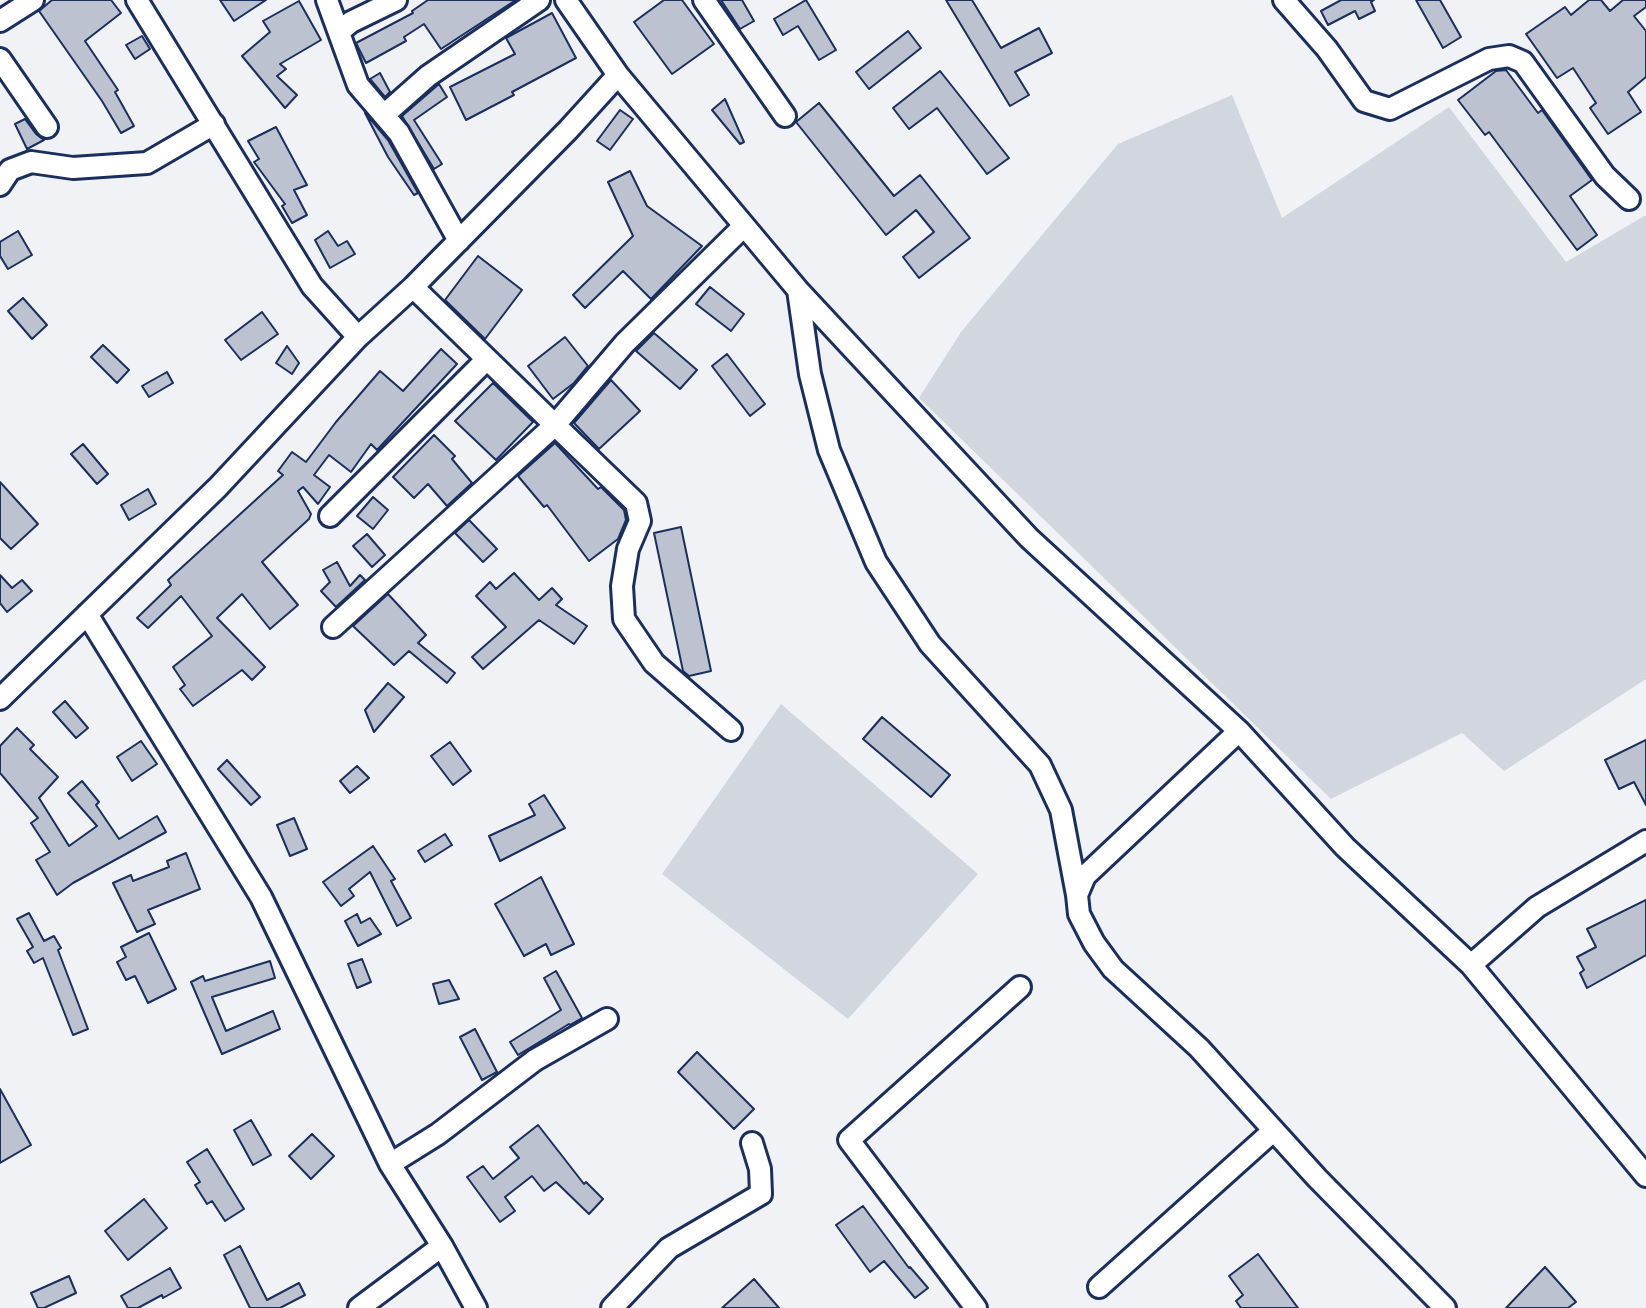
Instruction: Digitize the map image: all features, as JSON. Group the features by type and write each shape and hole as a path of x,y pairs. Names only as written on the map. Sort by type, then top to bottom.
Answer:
{"street":[{"path":"0,21 33,0"},
{"path":"137,0 312,286 358,337"},
{"path":"327,0 358,85 399,133 459,241"},
{"path":"340,31 351,22 396,0"},
{"path":"384,115 428,76 539,0"},
{"path":"566,0 618,75 798,290 1029,538 1239,731 1345,847 1471,965 1646,1176"},
{"path":"704,0 785,116"},
{"path":"1284,0 1327,49 1364,101 1390,109 1489,59 1509,56 1523,62 1605,176 1629,199"},
{"path":"0,59 47,127"},
{"path":"0,699 218,487 358,337 459,241 618,75"},
{"path":"0,185 10,170 31,162 73,168 147,163 214,124"},
{"path":"333,627 555,425 625,343 744,226"},
{"path":"413,287 636,503 640,521 628,549 622,586 624,619 654,663 731,730"},
{"path":"798,290 810,374 829,450 876,562 930,644 1040,765 1061,810 1079,914 1094,943 1113,969 1199,1048 1273,1131 1445,1308"},
{"path":"330,516 487,359"},
{"path":"87,614 261,897 390,1164 442,1246 476,1308"},
{"path":"1077,895 1085,876 1239,731"},
{"path":"1471,965 1537,907 1646,841"},
{"path":"976,1308 849,1140 1020,987"},
{"path":"390,1164 438,1134 535,1060 607,1019"},
{"path":"1099,1287 1273,1131"},
{"path":"612,1308 669,1248 761,1194 760,1169 752,1143"},
{"path":"359,1308 442,1246"}],"shaded area":[{"path":"1232,95 1282,218 1449,107 1566,262 1646,215 1646,679 1504,771 1462,733 1331,799 919,398 961,332 1118,144"},
{"path":"781,704 978,874 848,1019 662,874"}],"building":[{"path":"52,0 111,0 121,13 85,41 118,90 115,92 134,126 121,133 39,11"},
{"path":"220,0 266,0 234,21"},
{"path":"428,0 516,0 441,49 424,24 404,37 406,41 366,63 356,43 413,13"},
{"path":"664,0 682,0 714,44 672,74 634,22"},
{"path":"721,0 742,0 754,21 740,29"},
{"path":"806,0 836,50 819,60 798,26 783,35 774,19"},
{"path":"946,0 972,0 1001,48 1039,28 1052,53 1015,72 1029,95 1010,106"},
{"path":"1341,0 1374,0 1371,2 1375,11 1359,19 1355,11 1328,25 1321,11"},
{"path":"1416,0 1440,0 1461,37 1443,48"},
{"path":"1589,0 1601,0 1610,11 1623,0 1646,0 1646,7 1634,16 1646,31 1646,77 1628,92 1641,112 1608,134 1590,108 1596,103 1573,68 1557,78 1526,34 1565,7 1571,15"},
{"path":"299,1 321,40 280,64 286,69 277,76 297,95 285,108 242,56 270,32 263,21"},
{"path":"552,13 576,58 466,120 450,87 515,54 506,38"},
{"path":"908,31 921,48 869,89 856,72"},
{"path":"142,36 150,49 135,59 126,45"},
{"path":"1506,70 1538,113 1542,110 1592,180 1570,196 1597,235 1577,250 1489,132 1485,135 1458,100 1496,71"},
{"path":"940,71 1009,158 987,174 937,108 909,129 893,108"},
{"path":"380,73 390,92 385,97 370,79"},
{"path":"439,84 447,97 414,120 442,164 434,169 402,116"},
{"path":"725,99 744,142 740,144 712,110"},
{"path":"819,103 894,196 920,175 970,238 919,278 903,257 934,232 916,210 886,235 796,122"},
{"path":"620,110 633,119 610,150 597,141"},
{"path":"365,113 388,140 418,193 414,195 388,157"},
{"path":"25,119 44,140 27,149 15,124"},
{"path":"276,127 307,185 294,190 307,215 292,223 282,206 285,204 254,162 259,159 248,141"},
{"path":"630,171 647,206 702,246 651,299 623,271 585,308 573,295 633,236 608,182"},
{"path":"18,231 32,255 8,269 0,256 0,242"},
{"path":"328,231 338,246 347,241 355,254 330,268 315,240"},
{"path":"478,256 522,290 485,339 445,300"},
{"path":"710,287 744,314 731,331 696,304"},
{"path":"23,298 47,325 32,339 8,311"},
{"path":"262,312 278,334 241,360 225,340"},
{"path":"654,333 697,370 680,389 636,351"},
{"path":"565,337 588,366 574,383 553,399 528,366"},
{"path":"103,345 129,370 117,383 91,357"},
{"path":"287,346 299,363 292,374 276,363"},
{"path":"441,349 457,364 377,450 371,444 351,472 329,455 314,475 330,487 318,504 303,487 298,491 311,514 309,519 262,562 298,605 270,629 242,594 217,618 265,667 252,680 242,670 193,706 180,689 185,685 173,667 212,636 181,596 148,628 137,618 171,585 168,580 283,475 278,471 292,452 306,462 380,371 403,391"},
{"path":"727,354 765,404 750,416 712,366"},
{"path":"167,372 173,383 149,397 142,386"},
{"path":"611,380 640,411 599,449 574,423"},
{"path":"493,383 533,422 496,460 455,421"},
{"path":"434,435 455,456 452,459 472,483 447,506 428,484 414,498 393,477"},
{"path":"555,443 598,489 601,487 624,510 626,520 618,539 589,561 547,505 544,507 518,476"},
{"path":"83,444 108,474 97,484 71,454"},
{"path":"0,482 38,524 11,549 0,538"},
{"path":"148,489 156,504 129,520 121,505"},
{"path":"373,497 388,510 373,529 357,516"},
{"path":"469,520 497,549 483,562 455,533"},
{"path":"681,527 711,671 689,676 683,671 654,533"},
{"path":"367,534 385,555 372,567 353,546"},
{"path":"337,562 350,586 360,575 365,580 336,607 321,591 330,582 323,570"},
{"path":"514,573 539,600 552,588 562,599 556,605 587,626 574,644 539,620 483,669 472,657 506,627 476,596 490,582 496,589"},
{"path":"0,575 12,588 22,580 32,591 7,612 0,603"},
{"path":"388,594 426,635 418,643 455,673 447,683 409,651 394,665 353,626"},
{"path":"388,683 404,697 374,732 365,710"},
{"path":"65,701 88,728 76,738 53,712"},
{"path":"882,717 950,775 931,797 863,739"},
{"path":"17,728 34,745 30,749 58,777 39,798 69,846 97,826 68,793 82,781 99,802 96,805 119,839 157,816 166,832 57,895 36,860 50,852 31,823 38,818 0,773 0,746"},
{"path":"1646,740 1646,805 1634,782 1619,789 1605,760"},
{"path":"141,741 157,764 132,781 117,757"},
{"path":"450,742 471,771 453,785 431,756"},
{"path":"227,760 260,797 251,805 218,769"},
{"path":"357,766 369,778 350,793 340,781"},
{"path":"544,795 565,828 500,861 489,836 535,815 529,804"},
{"path":"294,818 307,849 290,856 277,825"},
{"path":"445,834 452,845 425,862 418,851"},
{"path":"373,846 395,879 391,881 411,918 397,926 370,872 349,889 354,896 341,906 323,882"},
{"path":"186,853 200,889 148,910 155,924 137,932 113,883 131,875 133,881 169,867 167,861"},
{"path":"541,877 574,944 551,955 546,944 524,956 495,904"},
{"path":"1646,900 1646,955 1587,988 1580,973 1584,970 1577,957 1596,947 1587,929"},
{"path":"29,913 44,941 54,936 61,948 58,950 88,1029 73,1035 43,958 34,963 27,951 33,947 17,919"},
{"path":"357,914 361,923 370,918 381,934 358,946 345,921"},
{"path":"149,933 176,989 148,1003 135,976 126,980 117,962 126,957 121,947"},
{"path":"362,959 371,982 357,988 348,964"},
{"path":"270,961 275,978 212,997 226,1031 273,1011 280,1029 222,1054 191,982 203,976 205,981"},
{"path":"556,971 582,1018 518,1055 510,1042 561,1010 544,978"},
{"path":"449,980 459,999 439,1004 433,984"},
{"path":"475,1029 497,1072 482,1080 460,1037"},
{"path":"697,1052 754,1109 734,1129 678,1072"},
{"path":"0,1089 31,1145 0,1163"},
{"path":"251,1120 271,1155 253,1165 234,1130"},
{"path":"538,1125 584,1184 586,1182 603,1199 589,1214 556,1182 544,1191 532,1176 505,1197 515,1211 500,1222 467,1177 483,1166 493,1179 519,1158 510,1147"},
{"path":"312,1134 334,1156 311,1179 289,1156"},
{"path":"207,1149 244,1209 225,1221 212,1201 207,1204 195,1185 200,1182 187,1162"},
{"path":"144,1199 167,1228 128,1260 105,1231"},
{"path":"863,1206 909,1268 928,1288 915,1298 884,1261 870,1272 836,1225"},
{"path":"240,1246 267,1300 299,1283 305,1295 280,1308 250,1308 224,1255"},
{"path":"1258,1254 1298,1308 1241,1308 1236,1301 1243,1295 1229,1276"},
{"path":"1545,1267 1576,1302 1568,1308 1506,1308"},
{"path":"170,1268 181,1288 138,1308 128,1308 121,1296"},
{"path":"69,1276 76,1293 38,1308 31,1293"},
{"path":"754,1279 779,1308 722,1308"}]}
